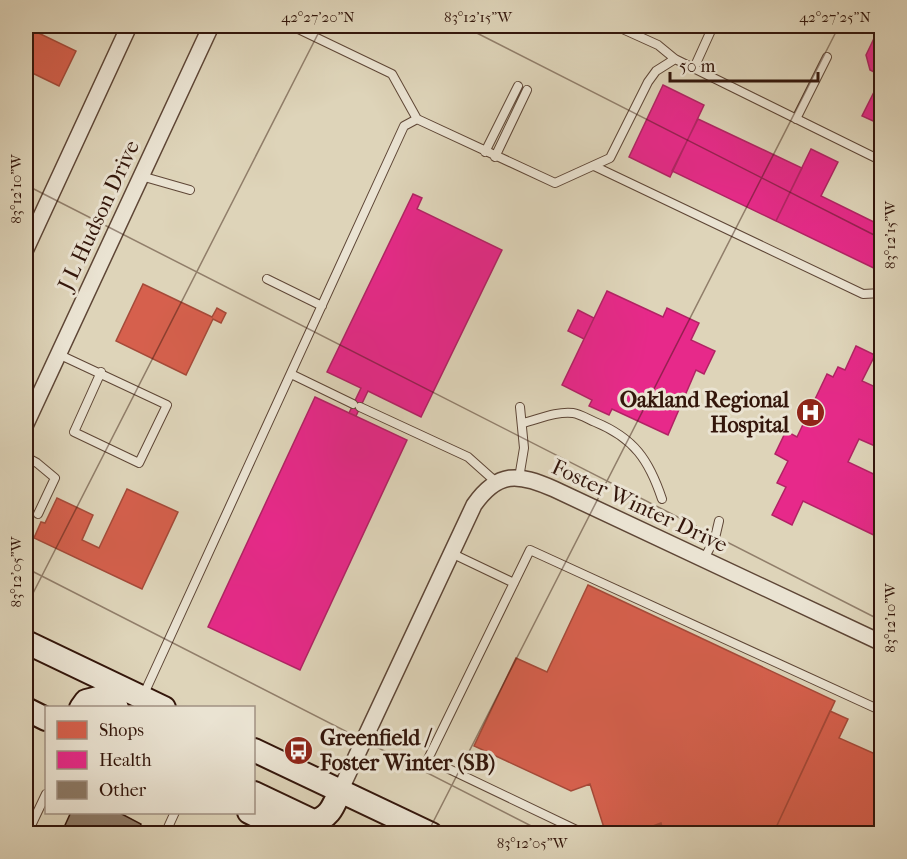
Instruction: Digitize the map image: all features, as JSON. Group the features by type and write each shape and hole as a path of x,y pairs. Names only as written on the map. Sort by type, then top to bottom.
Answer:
{"main road":[{"path":"26,642 160,706"},
{"path":"82,706 86,701 98,698 113,706"},
{"path":"26,709 45,718"},
{"path":"255,750 431,834"},
{"path":"255,766 278,761"},
{"path":"255,793 313,821 322,820 332,810 340,791"},
{"path":"251,814 293,834"}],"street":[{"path":"26,249 129,26"},
{"name":"J L Hudson Drive","path":"26,424 141,176 205,30"},
{"name":"Foster Winter Drive","path":"496,482 507,477 538,481 882,643"},
{"path":"340,791 474,505 484,490 496,482"}],"lane":[{"path":"292,26 392,74 417,119 555,183 610,158 648,81 656,71 675,59"},
{"path":"616,26 658,45 675,59 882,161"},
{"path":"694,68 713,26"},
{"path":"796,119 827,57"},
{"path":"485,152 518,86"},
{"path":"495,157 527,90"},
{"path":"143,698 404,126 417,119"},
{"path":"594,166 863,294 882,293"},
{"path":"141,176 190,190"},
{"path":"267,279 322,306"},
{"path":"57,354 101,372 167,405 140,464 74,432 101,372"},
{"path":"291,374 468,457 496,482"},
{"path":"519,478 523,423 520,407"},
{"path":"523,423 558,414 574,413 603,425 623,436 642,455 649,464 662,499"},
{"path":"26,457 55,478 38,514"},
{"path":"704,559 716,538 718,521"},
{"path":"585,834 428,759 530,550 882,711"},
{"path":"451,553 514,584"},
{"path":"27,834 45,796"},
{"path":"165,834 175,814"}],"building: Shops":[{"path":"26,27 76,51 59,86 26,70"},
{"path":"143,284 212,317 217,308 226,313 221,323 213,319 186,375 116,341"},
{"path":"127,489 178,512 142,589 34,538 41,522 45,523 57,498 93,515 82,540 99,548"},
{"path":"588,585 835,701 773,834 664,834 661,823 631,834 606,834 590,784 571,791 474,746 516,658 547,672"},
{"path":"830,711 848,719 839,738 882,757 882,834 773,834"}],"building: Health":[{"path":"882,26 882,76 870,70 866,55"},
{"path":"882,76 882,125 862,116"},
{"path":"663,85 704,105 670,177 629,157"},
{"path":"698,119 802,168 776,221 672,171"},
{"path":"811,149 838,162 821,196 882,226 882,272 776,221"},
{"path":"413,194 422,198 417,209 502,250 421,417 368,391 356,416 349,413 361,388 327,372"},
{"path":"607,291 663,317 667,308 699,323 691,340 715,351 704,374 696,370 668,435 612,409 609,415 589,406 592,400 562,385"},
{"path":"578,310 594,318 584,339 568,331"},
{"path":"856,346 875,355 862,381 882,390 882,449 859,439 848,462 882,478 882,539 803,501 792,525 772,515 786,487 777,483 788,461 775,454 786,431 797,437 827,374 833,377 838,367 845,370"},
{"path":"315,397 407,440 300,670 208,627"}],"building: Other":[{"path":"70,814 122,814 141,824 137,834 61,834"}],"place":[{"name":"Oakland Regional Hospital","path":"810,412"},
{"name":"Greenfield / Foster Winter (SB)","path":"299,750"}]}
